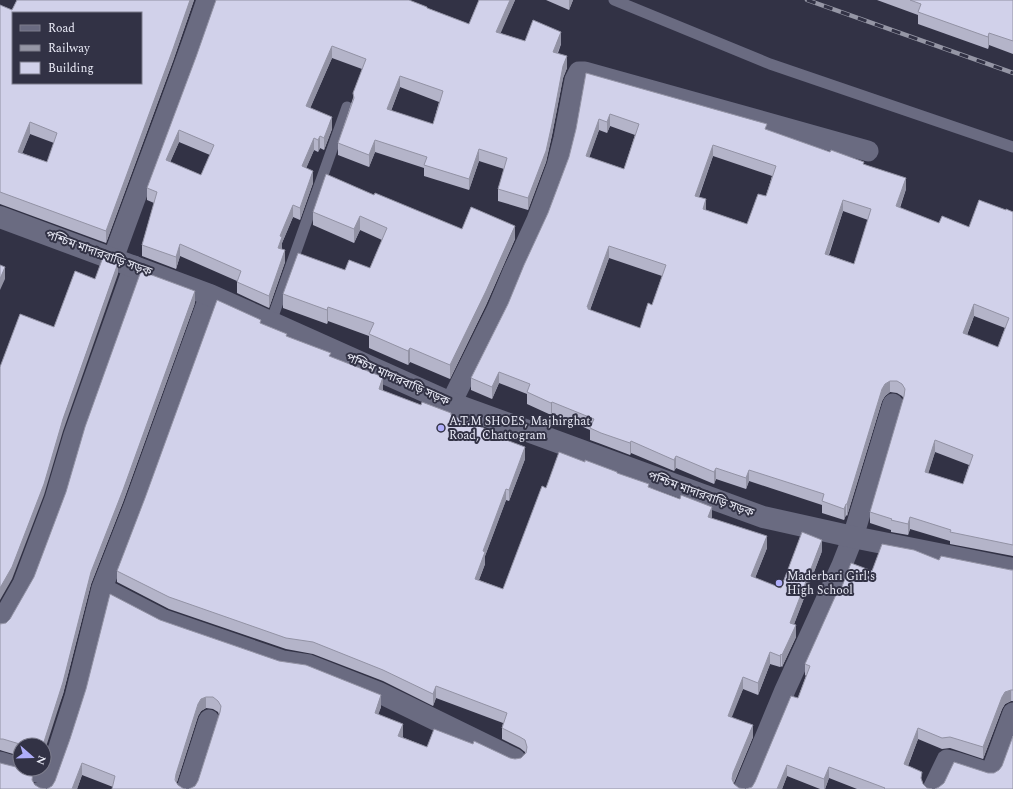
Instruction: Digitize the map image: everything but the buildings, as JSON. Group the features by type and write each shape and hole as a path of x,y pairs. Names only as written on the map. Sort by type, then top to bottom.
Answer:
{"street":[{"path":"113,258 174,95 207,0"},
{"path":"451,403 497,310 512,272 537,220 562,145 575,80 579,72 585,72 868,151"},
{"name":"পশ্চিম মাদারবাড়ি সড়ক","path":"0,217 210,295 451,403 763,517 853,537 1013,569"},
{"path":"0,624 23,584 55,499 74,435 134,266"},
{"path":"46,782 75,697 102,588 137,499 210,295"},
{"path":"751,787 785,690 842,565 853,537 893,404"},
{"path":"102,588 164,620 282,661 309,665 378,692 515,759"},
{"path":"933,789 947,760 982,772 991,773 1013,714"},
{"path":"187,789 209,720"},
{"path":"0,762 12,766"}],"lane":[{"path":"614,0 770,64 1013,147"},
{"path":"271,322 347,107"}],"railway":[{"path":"807,0 1013,73"}],"place":[{"name":"A.T.M SHOES, Majhirghat Road, Chattogram","path":"441,428"},
{"name":"Maderbari Girl's High School","path":"779,583"}]}
